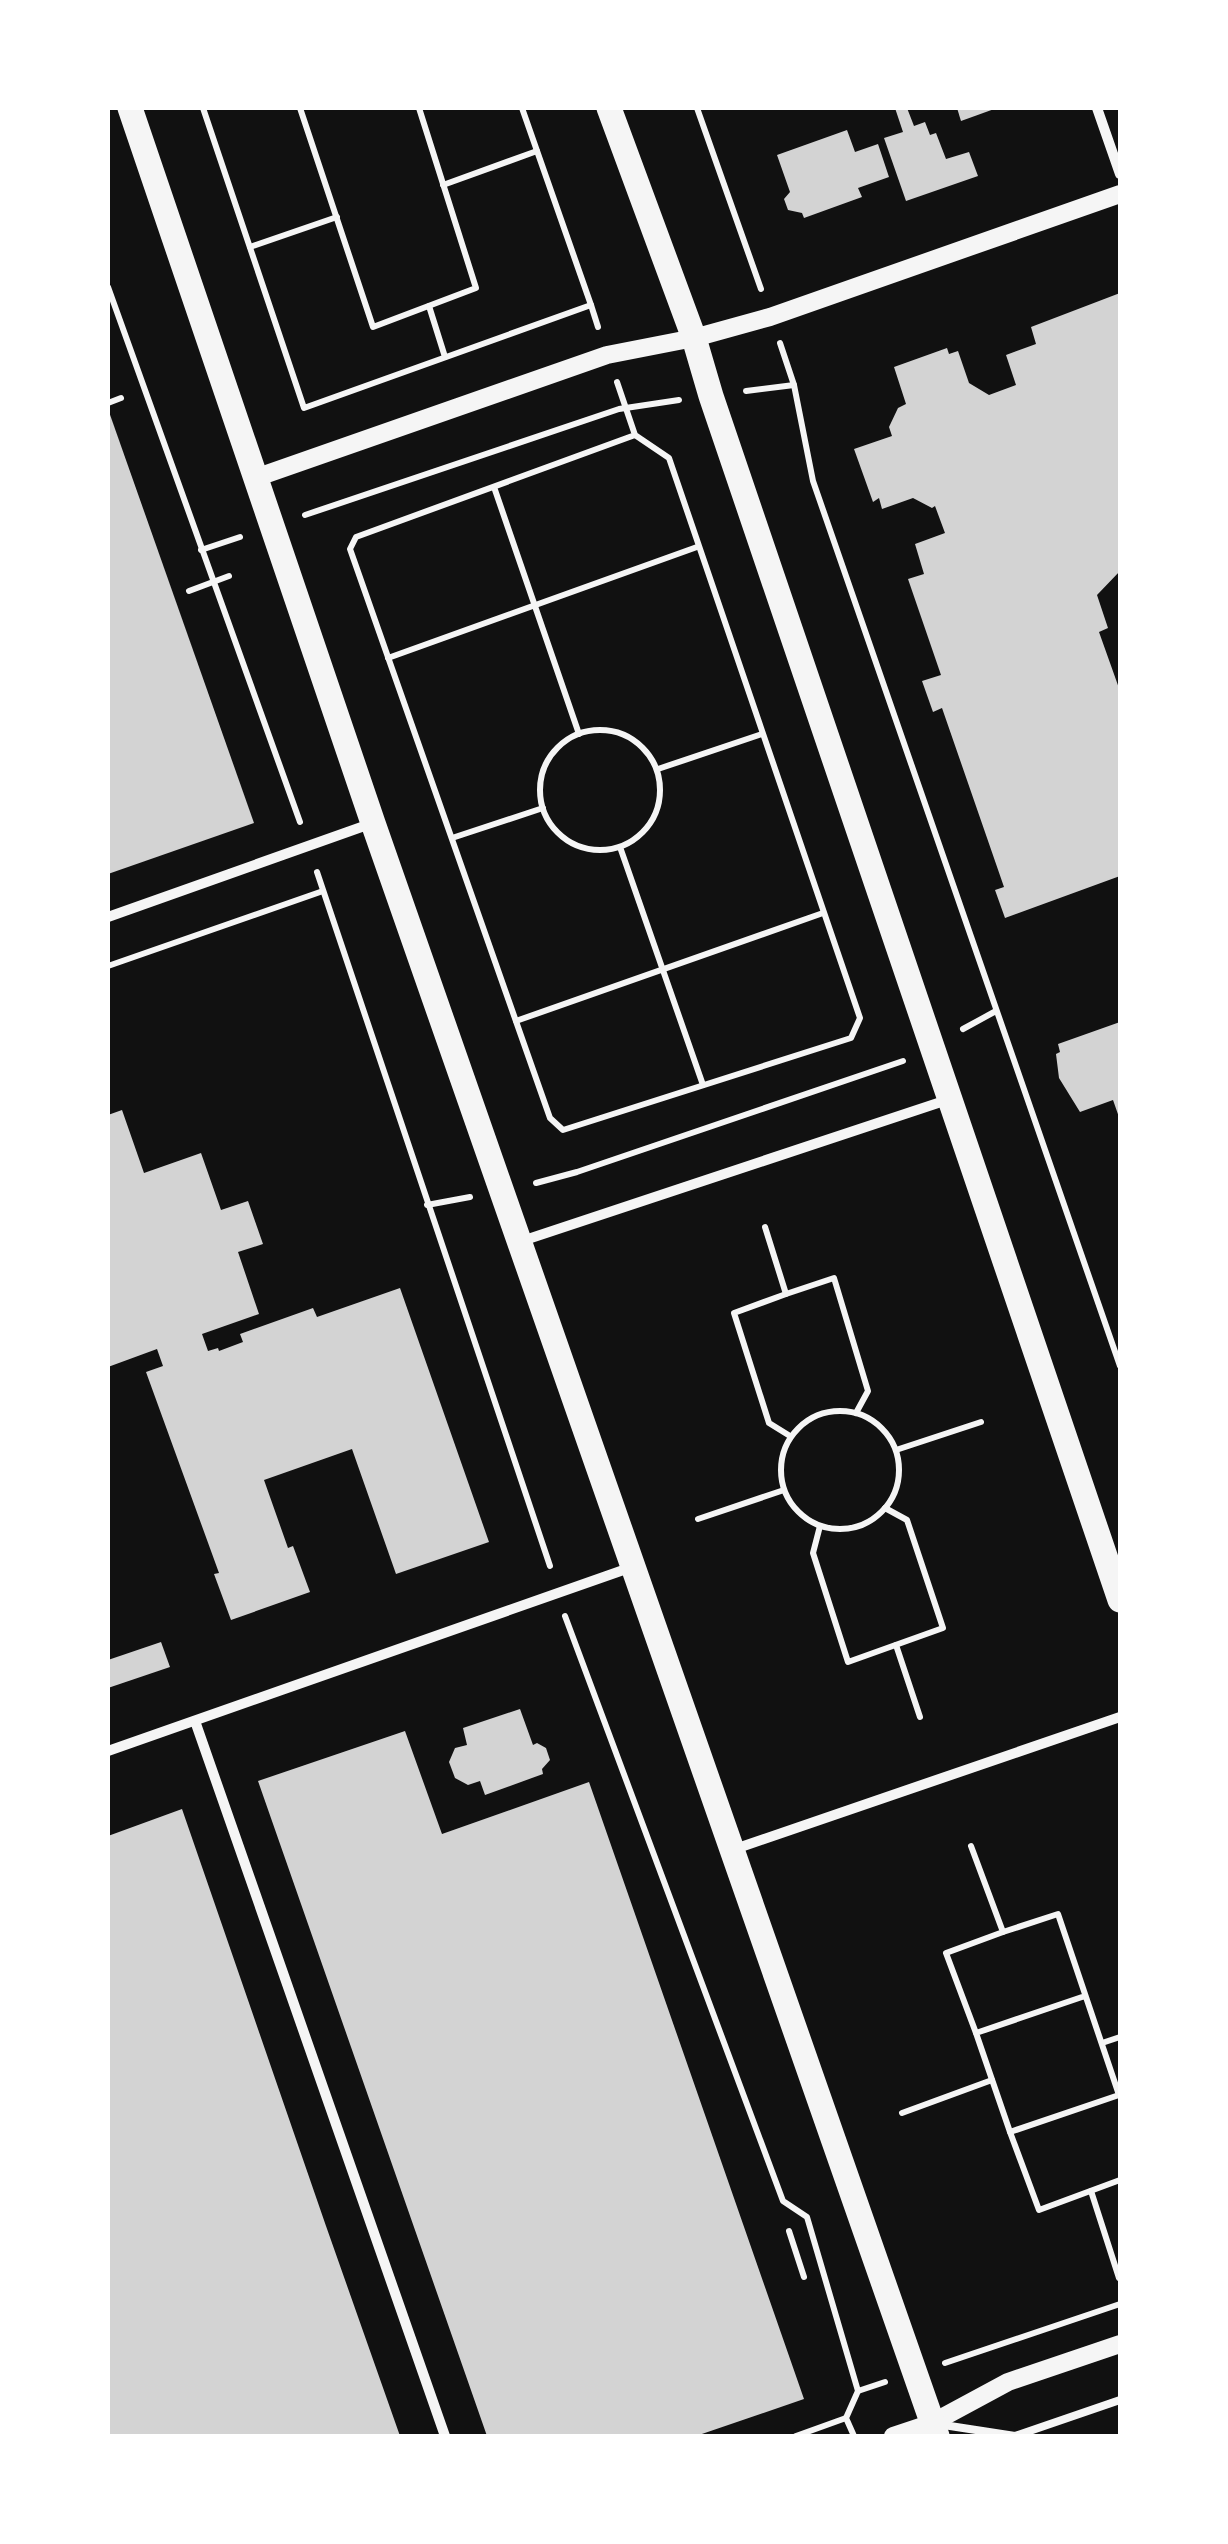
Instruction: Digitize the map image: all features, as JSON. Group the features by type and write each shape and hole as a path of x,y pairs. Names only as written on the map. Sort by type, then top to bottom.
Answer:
{"main road":[{"path":"130,108 372,823 934,2430"},
{"path":"609,108 694,338 710,396 1120,1600"}],"street":[{"path":"1097,108 1120,174"},
{"path":"258,478 608,355 694,338 770,317 1120,194"},
{"path":"108,917 372,823"},
{"path":"519,1242 948,1100"},
{"path":"108,1751 632,1567"},
{"path":"731,1850 1120,1717"},
{"path":"195,1721 445,2436"},
{"path":"894,2436 934,2430 1008,2382 1120,2344"}],"lane":[{"path":"934,2430 1015,2436 1120,2400"}],"path":[{"path":"203,108 304,408 591,305"},
{"path":"300,108 374,328 476,288 418,108"},
{"path":"522,108 635,435 670,458 860,1018 850,1038 564,1130 550,1118 350,549 356,537 635,435"},
{"path":"696,108 757,277"},
{"path":"443,185 537,151"},
{"path":"250,247 337,218"},
{"path":"108,287 308,845 560,1592 566,1622 783,2201 807,2217 858,2390 846,2418 796,2436"},
{"path":"429,306 445,357"},
{"path":"787,361 813,481 1120,1366"},
{"path":"108,403 121,398"},
{"path":"325,508 626,408 652,403"},
{"path":"494,487 579,734"},
{"path":"201,550 226,541"},
{"path":"388,658 698,547"},
{"path":"189,591 229,576"},
{"path":"612,730 631,737 658,769 661,788 650,824 638,838 620,847 601,851 565,839 551,826 543,808 540,788 544,767 554,750 579,734 612,730"},
{"path":"658,769 762,734"},
{"path":"452,838 543,808"},
{"path":"620,847 702,1085"},
{"path":"108,966 323,891"},
{"path":"516,1021 823,912"},
{"path":"554,1178 897,1064"},
{"path":"765,1227 786,1294"},
{"path":"790,1436 768,1423 734,1313 834,1278 868,1391 856,1413"},
{"path":"837,1410 856,1413 873,1420 896,1450 896,1490 885,1508 869,1522 850,1529 820,1526 794,1508 784,1490 782,1454 790,1436 802,1423 837,1410"},
{"path":"896,1450 982,1422"},
{"path":"698,1518 784,1490"},
{"path":"820,1526 813,1553 848,1662 942,1628 907,1520 885,1508"},
{"path":"896,1645 920,1716"},
{"path":"971,1846 1003,1932"},
{"path":"1010,2132 1120,2096 1058,1914 946,1953 1010,2132 1039,2210 1120,2180"},
{"path":"976,2034 1084,1996"},
{"path":"1102,2043 1120,2036"},
{"path":"902,2113 992,2080"},
{"path":"1091,2192 1119,2278"},
{"path":"789,2231 804,2277"},
{"path":"858,2390 1120,2304"},
{"path":"846,2418 854,2436"}],"building":[{"path":"895,108 907,108 914,126 925,122 930,135 936,133 946,159 969,152 978,176 906,201 884,138 903,132"},
{"path":"957,108 997,108 961,121"},
{"path":"847,130 855,152 878,144 889,177 858,188 862,197 804,218 802,213 788,210 784,199 790,192 777,155"},
{"path":"1120,293 1120,571 1097,595 1108,628 1099,632 1120,691 1120,876 1005,918 995,890 1004,887 942,708 933,712 922,681 941,675 908,579 924,574 915,544 945,533 935,506 913,498 882,509 879,498 873,502 854,449 892,436 889,427 898,408 906,404 894,367 947,348 949,354 958,351 969,383 989,395 1016,385 1006,355 1036,344 1031,327"},
{"path":"108,409 254,823 108,874"},
{"path":"1120,1022 1120,1120 1113,1100 1080,1112 1059,1078 1058,1044"},
{"path":"122,1110 144,1173 201,1153 221,1210 248,1201 263,1244 238,1252 259,1314 202,1334 208,1351 243,1342 240,1334 313,1308 317,1317 400,1288 489,1542 396,1574 352,1449 264,1480 288,1548 293,1546 310,1592 231,1620 214,1574 219,1573 146,1372 163,1366 157,1349 108,1367 108,1115"},
{"path":"161,1642 170,1667 108,1688 108,1660"},
{"path":"520,1709 533,1745 546,1748 550,1760 542,1769 543,1774 485,1795 480,1781 468,1785 455,1778 449,1762 455,1748 467,1745 463,1728"},
{"path":"405,1731 442,1834 589,1782 804,2399 696,2436 487,2436 258,1781"},
{"path":"182,1809 400,2436 108,2436 108,1836"}]}
